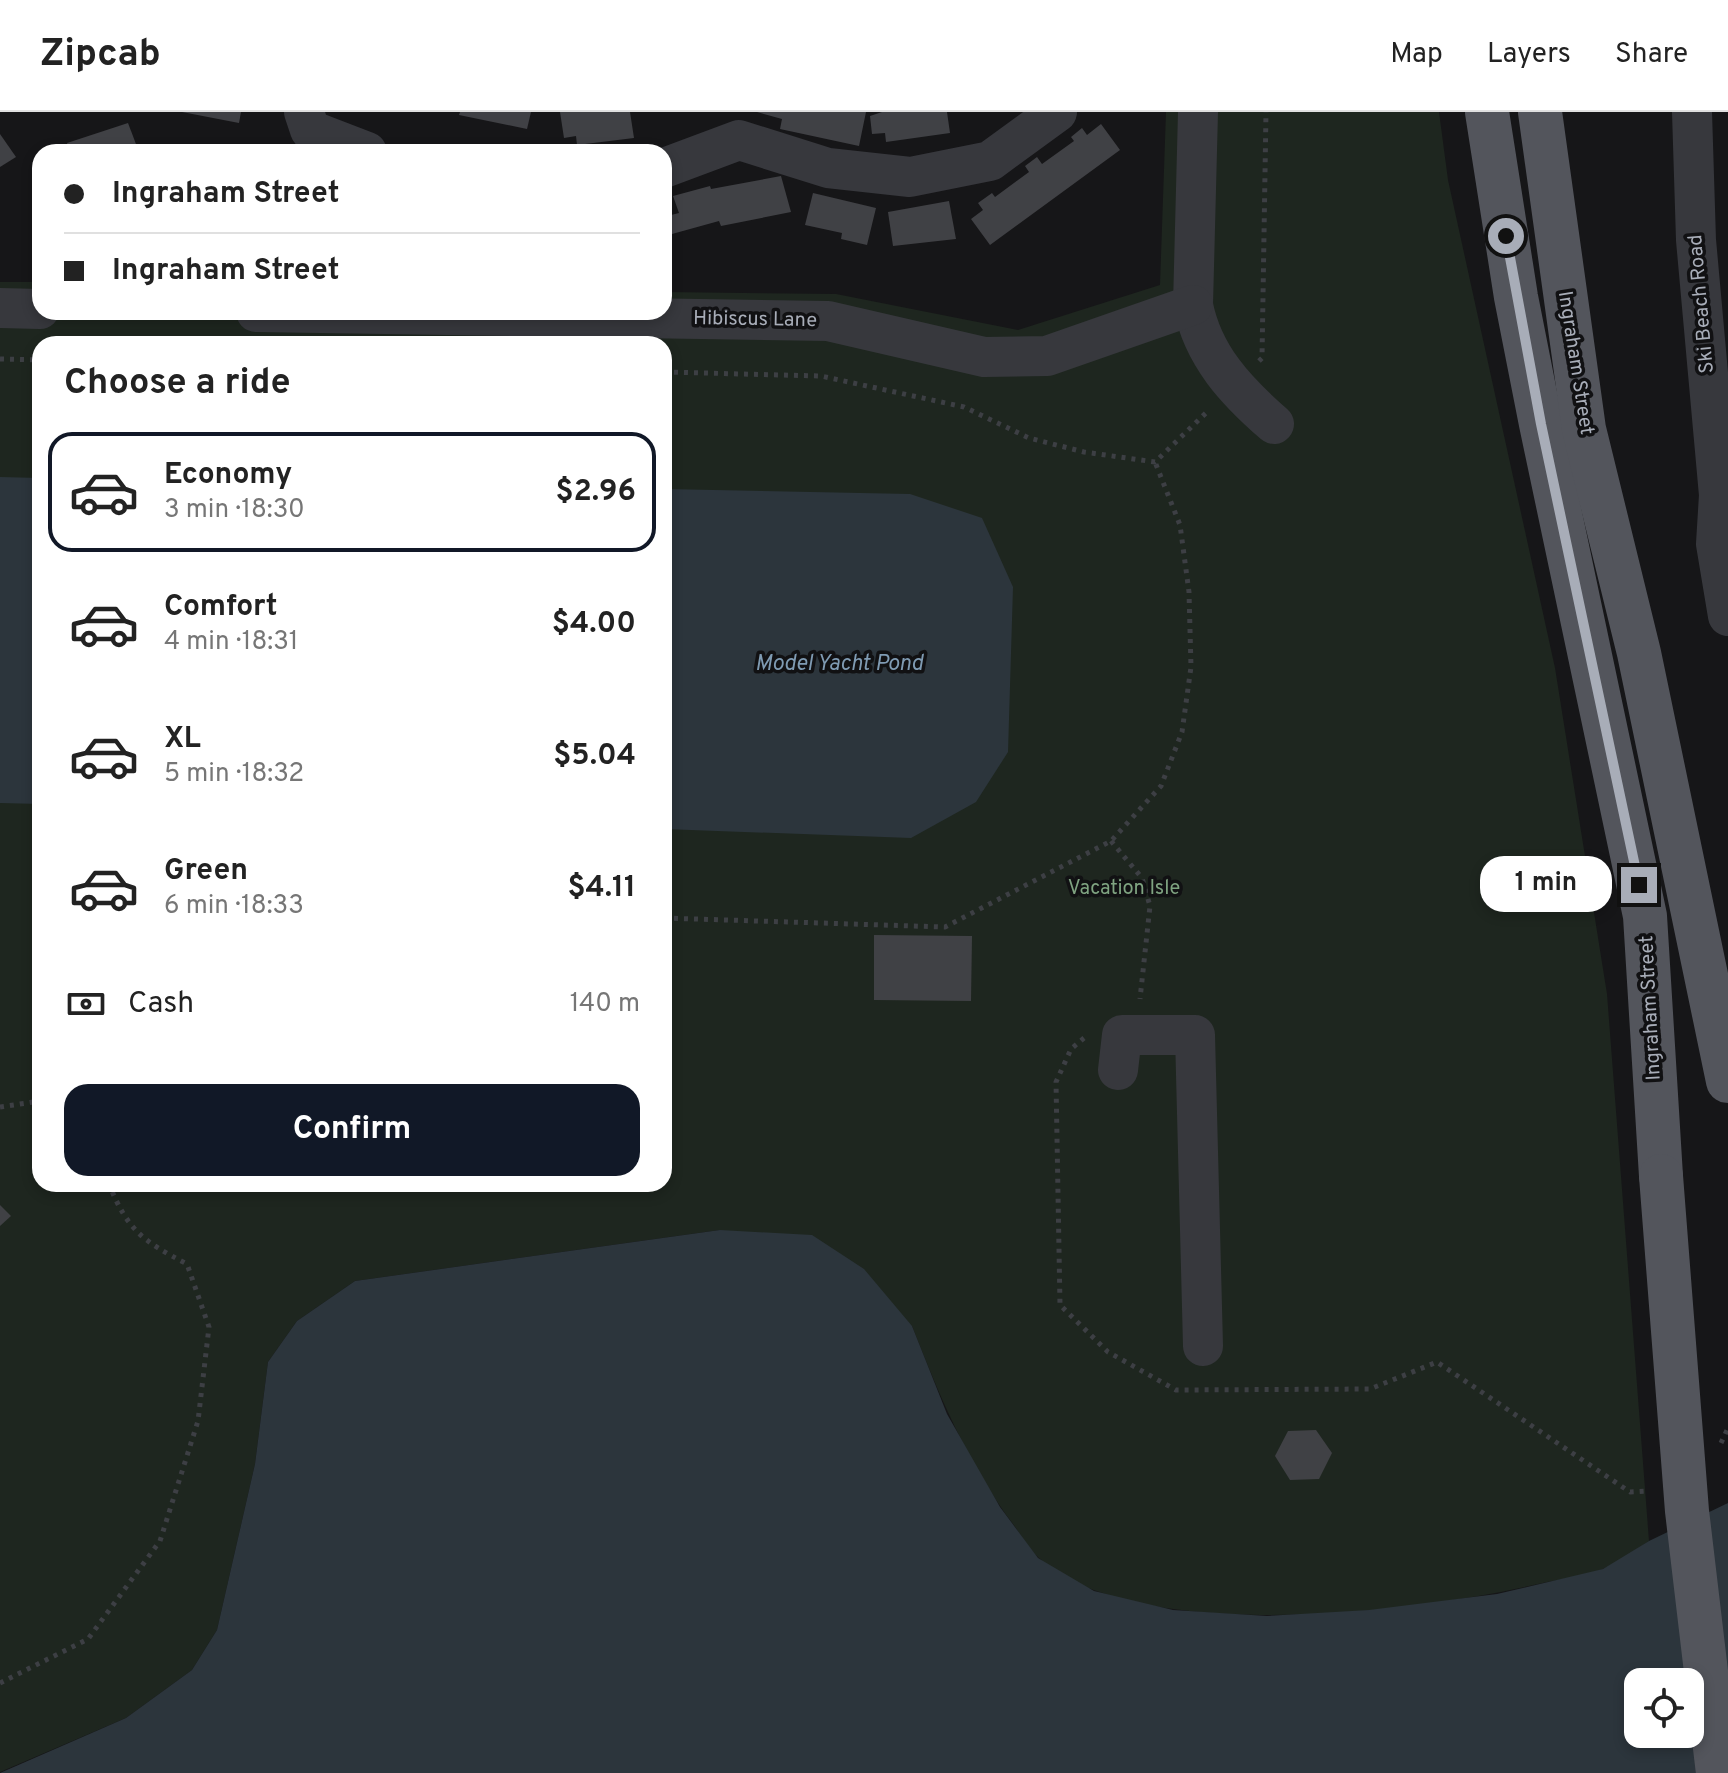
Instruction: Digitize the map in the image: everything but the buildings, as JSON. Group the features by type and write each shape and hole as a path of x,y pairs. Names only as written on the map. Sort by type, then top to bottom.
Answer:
{"main road":[{"name":"Ingraham Street","path":"1487,112 1541,424 1645,916 1687,1511 1718,1773"},
{"name":"Ingraham Street","path":"1540,112 1584,429 1639,653 1728,1081"}],"street":[{"path":"304,112 310,130 346,144"},
{"path":"672,165 739,140 828,168 910,177 990,161 1057,112"},
{"path":"1198,112 1193,305 1197,327 1232,388 1274,424"},
{"name":"Ski Beach Road","path":"1692,112 1696,240 1723,495 1716,544 1728,616"},
{"name":"Hibiscus Lane","path":"672,319 828,321 984,357 1047,356 1193,305"},
{"path":"0,308 32,309"},
{"path":"1118,1070 1122,1035 1195,1035 1203,1346"}],"path":[{"path":"0,359 32,360"},
{"path":"672,918 945,927 1111,841 1161,786 1182,732 1191,667 1189,592 1180,525 1155,462"},
{"path":"1111,841 1142,878 1150,906 1140,1002 1130,1007"},
{"path":"1090,1033 1071,1049 1056,1082 1060,1305 1108,1352 1176,1390 1370,1389 1437,1362 1630,1492 1655,1491"},
{"path":"0,1107 32,1102"},
{"path":"0,1683 88,1639 160,1541 198,1421 209,1327 187,1264 144,1242 119,1210 112,1192"},
{"path":"1719,1449 1728,1428"}],"green space":[{"name":"Vacation Isle","path":"1166,112 1439,112 1448,180 1555,668 1607,994 1649,1541 1615,1563 1587,1574 1486,1595 1423,1604 1353,1612 1280,1615 1208,1613 1141,1604 1084,1586 1039,1558 1032,1550 968,1453 912,1326 720,1230 355,1281 297,1321 268,1362 255,1464 217,1630 192,1670 126,1718 0,1772 0,282 32,282 32,320 672,320 672,292 836,294 1018,330 1160,285"}],"water":[{"path":"0,477 32,478 32,804 0,803"},
{"name":"Model Yacht Pond","path":"672,489 910,494 982,518 1013,587 1008,752 976,802 911,838 672,829"},
{"path":"720,1230 812,1235 864,1269 912,1326 947,1414 1000,1507 1038,1558 1094,1591 1173,1610 1267,1616 1369,1610 1497,1594 1603,1569 1649,1541 1728,1503 1728,1773 0,1773 126,1718 192,1670 217,1630 255,1464 268,1362 297,1321 355,1281"}],"route":[{"path":"1506,236 1541,424 1639,885"}]}
